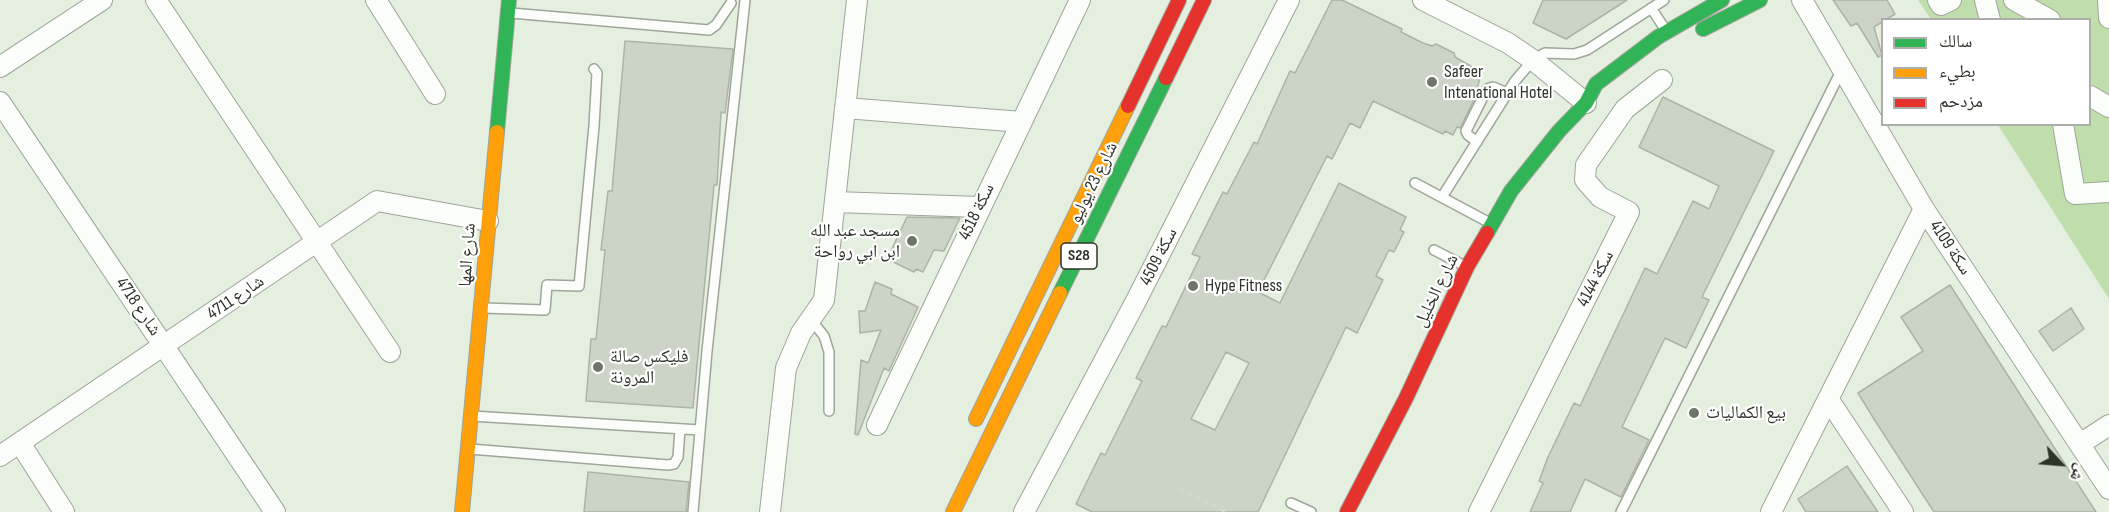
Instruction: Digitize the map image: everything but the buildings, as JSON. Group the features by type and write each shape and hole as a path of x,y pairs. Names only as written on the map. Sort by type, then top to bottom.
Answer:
{"street":[{"path":"0,68 102,0"},
{"path":"156,0 390,352"},
{"path":"376,0 435,94"},
{"path":"770,512 786,368 801,333 812,321 824,300 857,0"},
{"name":"سكة 4518","path":"877,425 979,207 1080,0"},
{"name":"شارع 23 يوليو","path":"970,431 1179,0"},
{"name":"شارع 23 يوليو","path":"953,512 1204,0"},
{"name":"سكة 4509","path":"1024,512 1137,299 1289,0"},
{"path":"1423,0 1508,43 1586,103"},
{"name":"شارع الخليل","path":"1347,512 1406,398 1467,267 1491,224 1534,160 1586,103 1596,84 1662,34 1722,0"},
{"path":"1687,39 1760,0"},
{"name":"سكة 4109","path":"1802,0 1841,71 1924,208 2109,489"},
{"path":"1938,0 1941,5 1951,0"},
{"path":"1985,0 1990,18"},
{"path":"2014,0 2046,18"},
{"path":"2108,0 2109,18"},
{"name":"شارع المها","path":"462,512 508,6"},
{"name":"شارع الخليل","path":"1586,103 1599,97 1656,57"},
{"name":"سكة 4144","path":"1479,512 1629,212 1600,197 1585,180 1586,165 1625,109 1662,81"},
{"path":"2091,97 2109,107"},
{"name":"4718 شارع","path":"0,102 275,512"},
{"path":"845,108 1022,122"},
{"path":"2063,126 2075,194 2109,192"},
{"name":"4711 شارع","path":"0,456 165,347 377,201 488,221"},
{"path":"835,202 979,207"},
{"path":"1779,507 1924,208"},
{"path":"1829,400 1903,512"},
{"path":"2080,444 2109,425"},
{"path":"20,443 64,512"}],"lane":[{"path":"508,6 709,30 716,25 729,1 745,0 693,512"},
{"path":"1442,197 1507,93 1533,60 1545,53 1574,54 1587,50 1664,0"},
{"path":"1647,10 1662,34"},
{"path":"482,308 544,310 547,285 579,286 594,126 597,73 594,69"},
{"path":"1621,512 1841,71"},
{"path":"1477,142 1466,131 1487,89 1493,87 1507,93"},
{"path":"1415,183 1491,224"},
{"path":"1434,250 1467,267"},
{"path":"812,321 824,336 829,352 829,411"},
{"path":"472,416 700,430"},
{"path":"468,448 668,465 674,464 678,457 680,429"},
{"path":"1291,503 1311,512"}],"path":[{"path":"1179,489 1226,512"}],"green space":[{"path":"1918,0 2109,0 2109,299 1999,126 2091,126 2091,18 1930,18"}],"traffic: fast":[{"path":"497,132 509,0"},
{"path":"1487,233 1511,191 1559,131 1586,103 1596,84 1658,37 1722,0"},
{"path":"1703,29 1760,0"},
{"path":"1060,293 1166,78"}],"traffic: slow":[{"path":"976,419 1128,106"},
{"path":"462,512 497,132"},
{"path":"953,512 1060,293"}],"traffic: jam":[{"path":"1128,106 1179,0"},
{"path":"1166,78 1204,0"},
{"path":"1347,512 1406,398 1467,267 1487,233"}],"place":[{"name":"Safeer Intenational Hotel","path":"1432,82"},
{"name":"مسجد عبد الله ابن ابي رواحة","path":"912,241"},
{"name":"Hype Fitness","path":"1193,286"},
{"name":"فليكس صالة المرونة","path":"598,367"},
{"name":"بيع الكماليات","path":"1694,413"}]}
